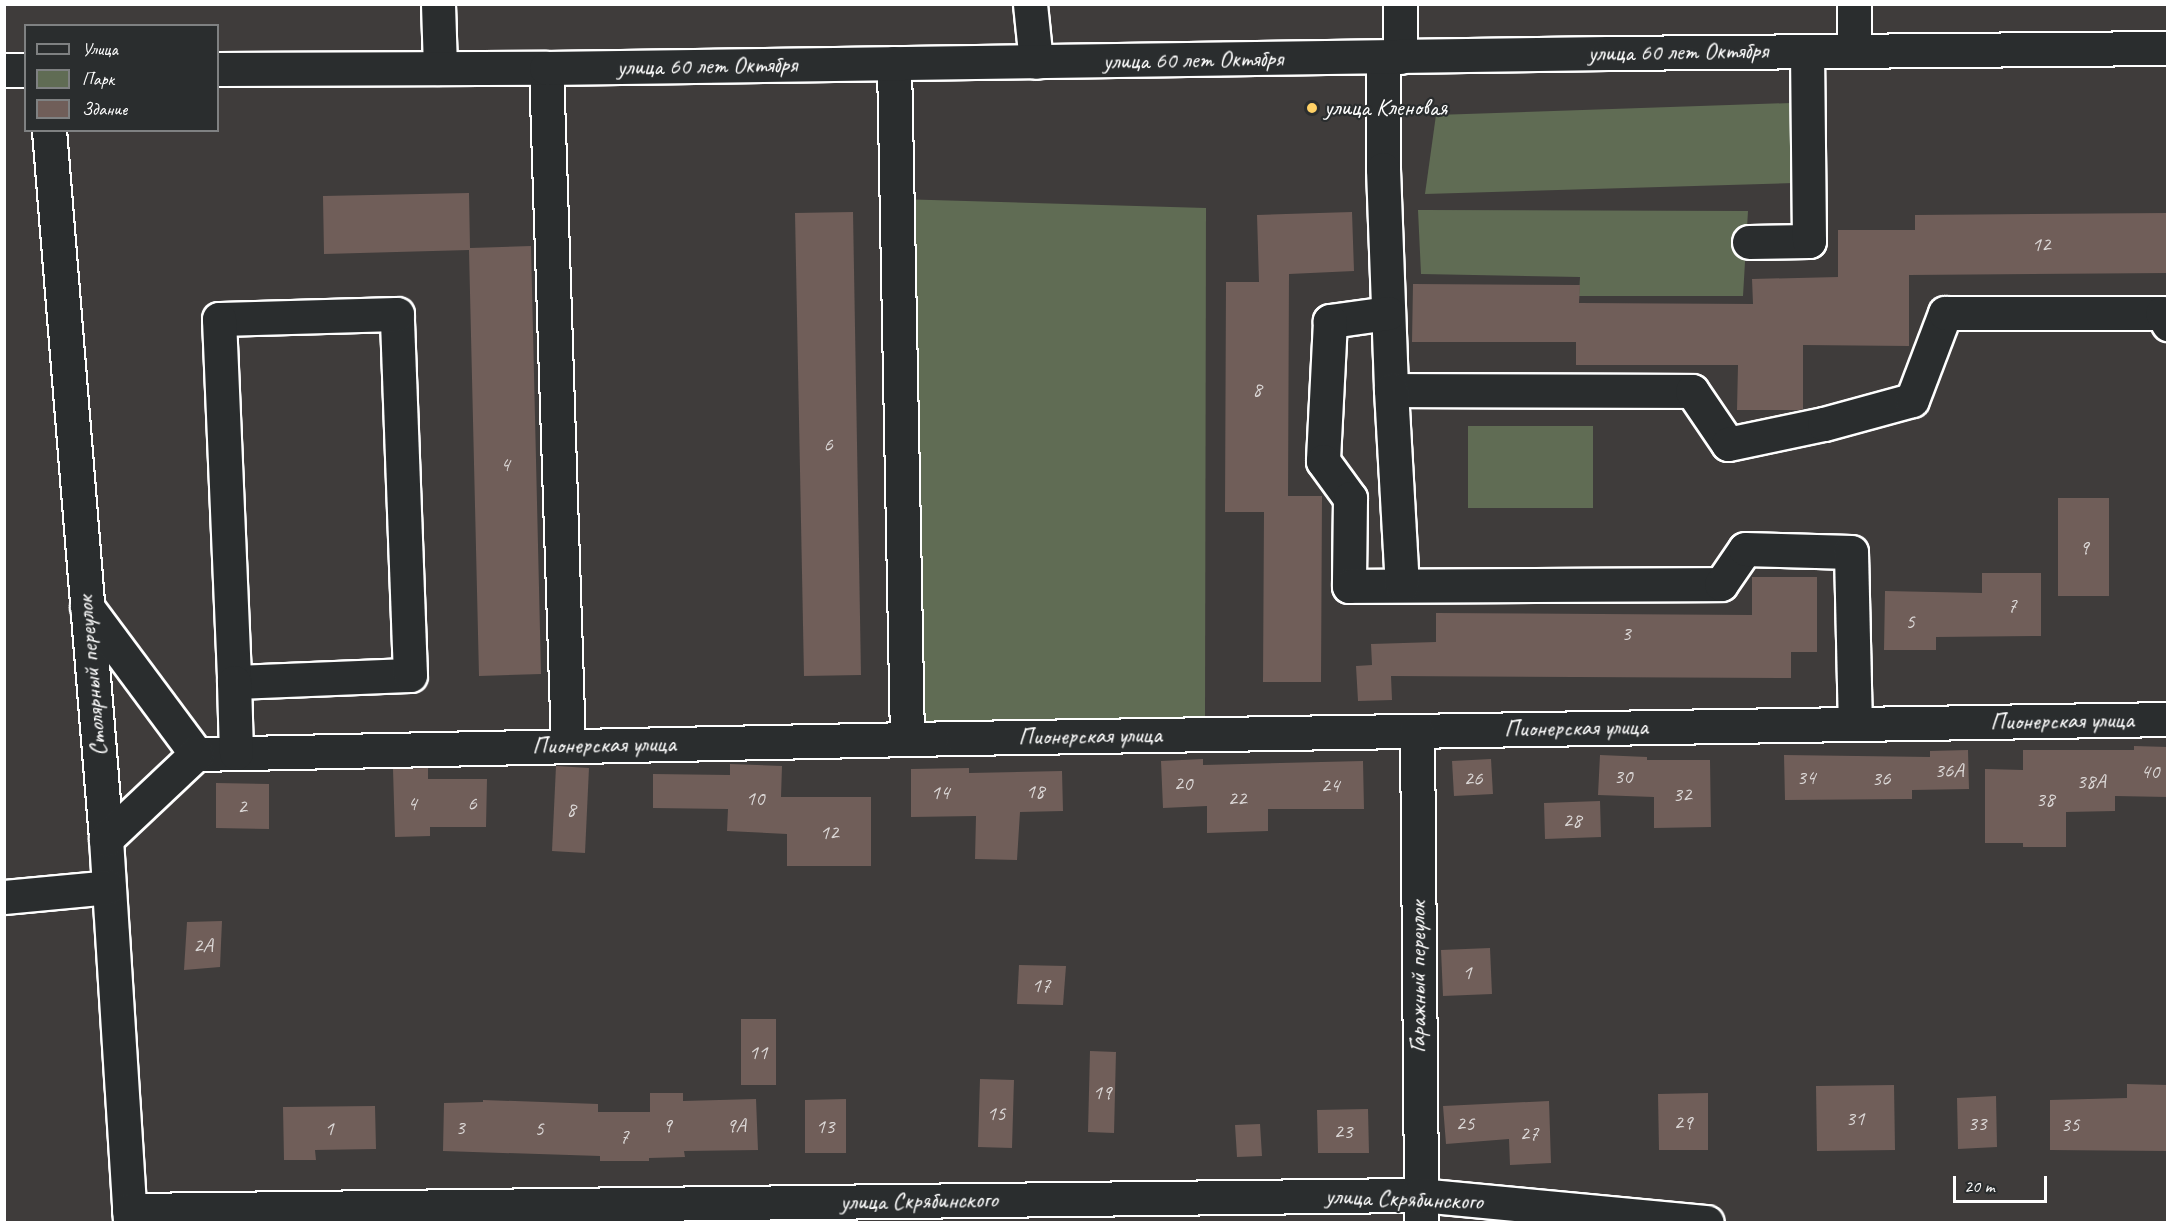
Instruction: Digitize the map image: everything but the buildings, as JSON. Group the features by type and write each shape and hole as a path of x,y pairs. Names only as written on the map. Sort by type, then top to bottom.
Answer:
{"street":[{"path":"438,4 440,69"},
{"path":"1030,4 1036,62"},
{"path":"1400,4 1392,58 1383,169 1391,390 1402,585"},
{"path":"1854,4 1854,51"},
{"name":"улица 60 лет Октября","path":"219,69 546,68 2168,48"},
{"path":"1749,242 1809,241 1807,51"},
{"path":"894,63 907,739"},
{"path":"546,68 568,746"},
{"path":"4,70 24,70"},
{"name":"Столярный переулок","path":"49,132 106,839 129,1216"},
{"path":"1388,313 1330,321 1323,461 1350,498 1349,586 1721,584 1745,549 1851,552 1855,724"},
{"path":"1391,390 1692,391 1728,444 1824,424 1912,400 1945,313 2162,313 2168,324"},
{"path":"234,682 410,675 397,315 219,319 236,753"},
{"path":"87,607 196,754 106,839"},
{"name":"Пионерская улица","path":"196,754 907,739 2168,719"},
{"name":"Гаражный переулок","path":"1417,731 1420,1209"},
{"path":"4,897 109,887"},
{"name":"улица Скрябинского","path":"129,1216 1420,1209 1707,1222"}],"green space":[{"path":"1791,103 1794,183 1425,194 1436,115"},
{"path":"897,199 1206,208 1205,719 907,739"},
{"path":"1418,210 1748,211 1743,296 1579,296 1580,277 1421,274"},
{"path":"1468,426 1593,426 1593,508 1468,508"}],"place":[{"name":"улица Кленовая","path":"1312,108"}]}
